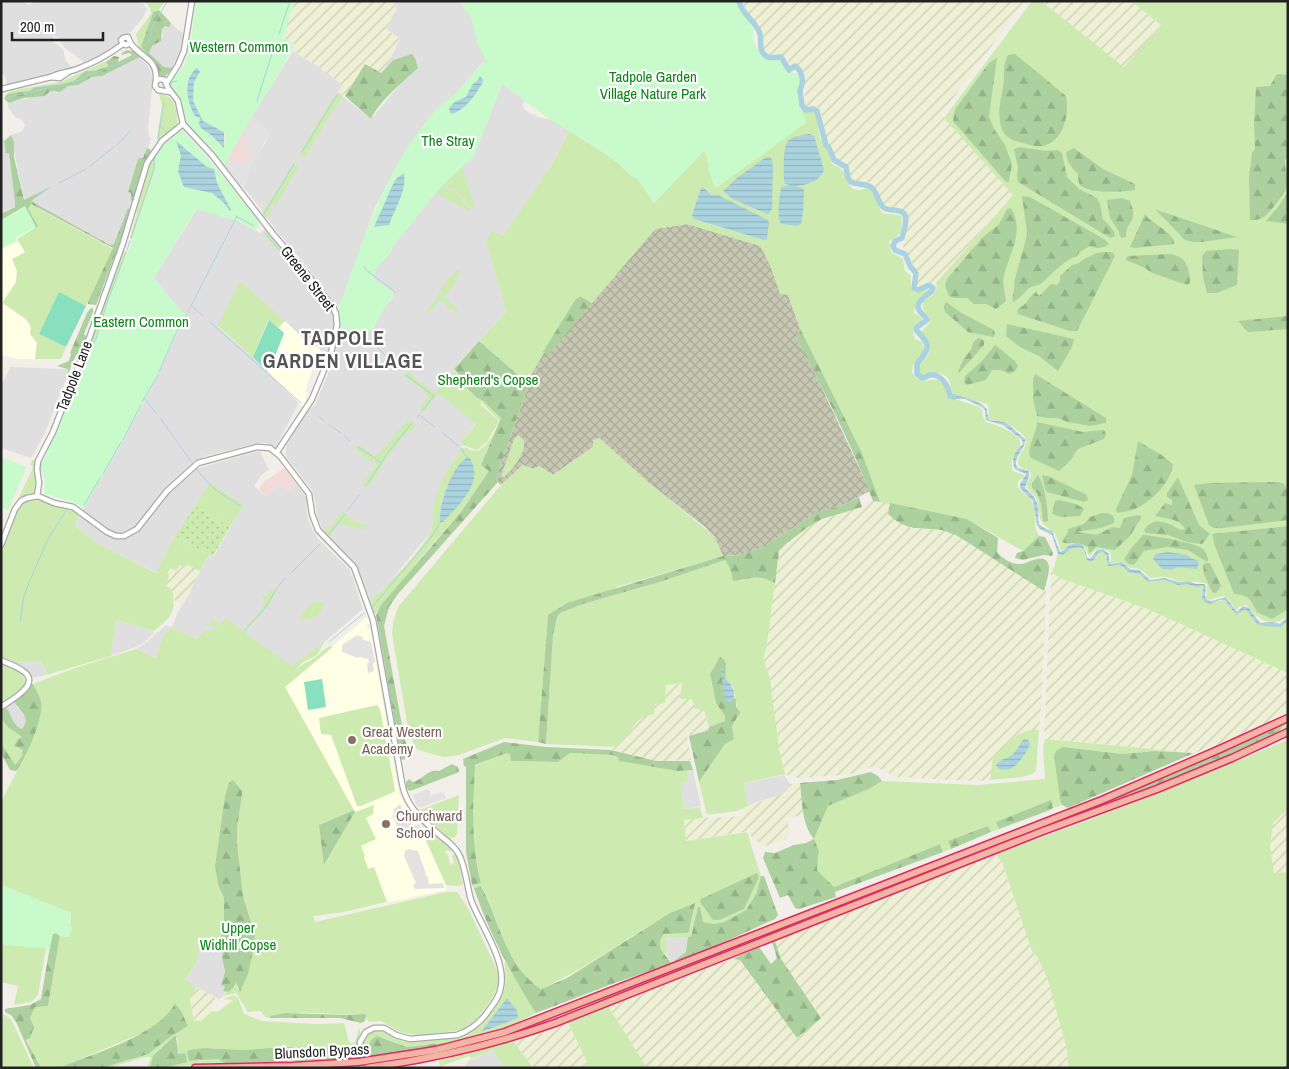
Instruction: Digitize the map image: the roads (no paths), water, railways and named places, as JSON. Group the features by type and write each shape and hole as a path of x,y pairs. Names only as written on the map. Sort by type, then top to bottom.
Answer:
{"highway":[{"path":"449,1051 505,1032 1020,832 1115,794 1288,718"},
{"path":"449,1051 498,1042 573,1016 1043,831 1157,789 1288,732"},
{"name":"Blunsdon Bypass","path":"195,1068 363,1065 407,1056 449,1051"}],"street":[{"path":"156,81 164,82 172,75 184,51 192,1"},
{"path":"123,44 122,40 125,37 130,39 130,43 150,61 156,73 178,101 183,124"},
{"path":"1,94 1,89 51,78 60,78 97,61 123,44 130,43"},
{"path":"156,73 156,88 171,92"},
{"path":"161,90 165,88 164,82"},
{"name":"Greene Street","path":"183,124 212,155 333,307 336,314 337,325 331,353 312,399 277,452"},
{"name":"Tadpole Lane","path":"37,496 39,483 38,461 53,432 85,350 123,243 146,167 152,154 162,141 183,124"},
{"path":"1,545 17,506 27,498 37,496 73,507 108,533 124,536 137,529 167,491 198,463 260,447 277,452 310,494 312,514 318,530 355,570 373,620 404,794 413,810 452,845 460,855 468,892 497,958 502,982 498,996 481,1021 471,1029 457,1035 410,1039 396,1035 384,1028 374,1028 366,1032 361,1039 360,1047 363,1065"},
{"path":"1,660 24,671 29,684 24,691 1,707"}],"water":[{"path":"197,68 200,72 194,82 193,101 203,121 224,132 224,148 201,128 199,124 200,118 195,116 190,104 187,91 189,78"},
{"path":"480,76 483,80 482,84 473,98 461,110 451,114 449,109 452,104 466,97 472,85"},
{"path":"809,134 814,136 824,170 813,182 796,186 804,189 801,224 797,226 781,224 779,211 781,187 791,185 785,184 784,181 785,148 789,140"},
{"path":"176,141 207,167 214,169 217,183 230,211 212,193 184,187 178,171 181,156"},
{"path":"766,157 771,157 773,166 772,209 767,214 733,199 723,191 737,178"},
{"path":"404,173 402,193 389,225 374,227 394,182"},
{"path":"703,187 711,195 718,195 768,220 767,239 764,240 694,219 692,215"},
{"path":"948,393 978,402 987,409 990,420 1004,422 1025,439 1016,465 1018,468 1029,471 1025,488 1036,501 1039,523 1041,526 1052,531 1060,552 1068,546 1077,543 1082,545 1087,557 1090,559 1097,550 1103,549 1109,554 1109,562 1111,564 1121,562 1130,569 1139,570 1150,580 1165,578 1178,582 1189,581 1196,584 1204,584 1206,586 1205,596 1207,600 1212,601 1226,597 1236,611 1243,606 1249,608 1260,623 1272,622 1280,624 1288,617 1288,620 1281,627 1257,624 1245,609 1236,615 1225,600 1210,604 1204,602 1202,598 1203,586 1178,585 1164,580 1148,582 1140,574 1128,572 1120,565 1108,566 1106,555 1103,552 1098,553 1091,562 1087,560 1084,550 1080,547 1070,549 1063,555 1058,554 1052,535 1040,529 1037,525 1033,501 1020,488 1020,484 1026,474 1015,469 1013,459 1023,444 1022,440 1003,425 986,420 985,410 982,407 965,399 953,399"},
{"path":"469,457 474,475 472,484 463,500 443,522 440,522 441,506 452,476 457,467"},
{"path":"1168,552 1188,555 1192,559 1197,560 1199,562 1197,569 1178,567 1171,570 1162,569 1153,559 1155,554"},
{"path":"721,668 723,669 724,678 731,685 734,692 734,699 730,703 726,702 723,691"},
{"path":"1024,739 1028,740 1030,744 1022,759 1009,769 999,769 996,765 1014,753"},
{"path":"507,998 517,1011 518,1018 481,1032"}],"waterway":[{"path":"142,48 150,39 153,24 168,1"},
{"path":"279,34 290,1"},
{"path":"739,1 743,10 758,29 761,37 761,49 764,54 769,57 781,57 789,70 795,66 800,71 802,105 806,110 813,109 817,111 826,145 834,160 846,167 850,181 869,186 874,190 884,208 903,212 905,215 906,222 902,238 895,241 893,246 895,250 905,254 910,266 916,273 914,288 918,290 929,285 933,288 918,305 920,312 927,320 917,327 916,330 925,340 927,350 917,364 917,374 922,378 930,375 938,376 946,385 950,396 954,397"},
{"path":"257,101 275,44"},
{"path":"5,98 80,80 125,61 137,53"},
{"path":"170,86 172,82 177,81"},
{"path":"302,152 337,95"},
{"path":"158,138 164,102"},
{"path":"160,126 167,132"},
{"path":"117,145 130,131"},
{"path":"89,167 114,147"},
{"path":"131,238 154,169 155,156"},
{"path":"264,214 294,164"},
{"path":"59,183 86,169"},
{"path":"37,195 49,188"},
{"path":"236,216 254,226"},
{"path":"188,312 237,216"},
{"path":"265,233 313,290"},
{"path":"127,250 130,241"},
{"path":"75,381 96,339 126,252"},
{"path":"364,266 366,270 395,292"},
{"path":"192,306 203,316"},
{"path":"159,372 174,337 187,314"},
{"path":"210,322 301,403"},
{"path":"371,341 385,355"},
{"path":"389,359 398,368"},
{"path":"142,402 158,375"},
{"path":"406,375 434,396 422,411"},
{"path":"59,423 70,394"},
{"path":"144,398 156,413"},
{"path":"123,440 141,405"},
{"path":"417,418 419,415 435,427"},
{"path":"319,417 324,421"},
{"path":"160,418 191,461"},
{"path":"366,486 389,451 412,423"},
{"path":"329,425 341,433"},
{"path":"442,432 458,446"},
{"path":"41,461 53,436"},
{"path":"344,436 350,441"},
{"path":"103,474 121,442"},
{"path":"358,447 373,457"},
{"path":"461,448 467,458"},
{"path":"375,458 380,462"},
{"path":"40,493 41,463"},
{"path":"197,470 214,489 241,506"},
{"path":"84,505 100,478"},
{"path":"347,511 359,495"},
{"path":"31,578 48,539 67,509"},
{"path":"329,534 345,514"},
{"path":"373,606 430,539 441,522"},
{"path":"291,573 320,544"},
{"path":"245,630 265,608 285,578"},
{"path":"20,622 24,596 30,580"},
{"path":"329,642 364,613"},
{"path":"1284,1068 1288,1063"}],"place":[{"name":"Great Western Academy","path":"352,740"},
{"name":"Churchward School","path":"386,824"}],"district":[{"name":"TADPOLE GARDEN VILLAGE","path":"343,348"}],"park label":[{"name":"Western Common","path":"239,46"},
{"name":"Tadpole Garden Village Nature Park","path":"653,84"},
{"name":"The Stray","path":"448,140"},
{"name":"Eastern Common","path":"141,321"},
{"name":"Shepherd's Copse","path":"488,379"},
{"name":"Upper Widhill Copse","path":"238,936"}]}
